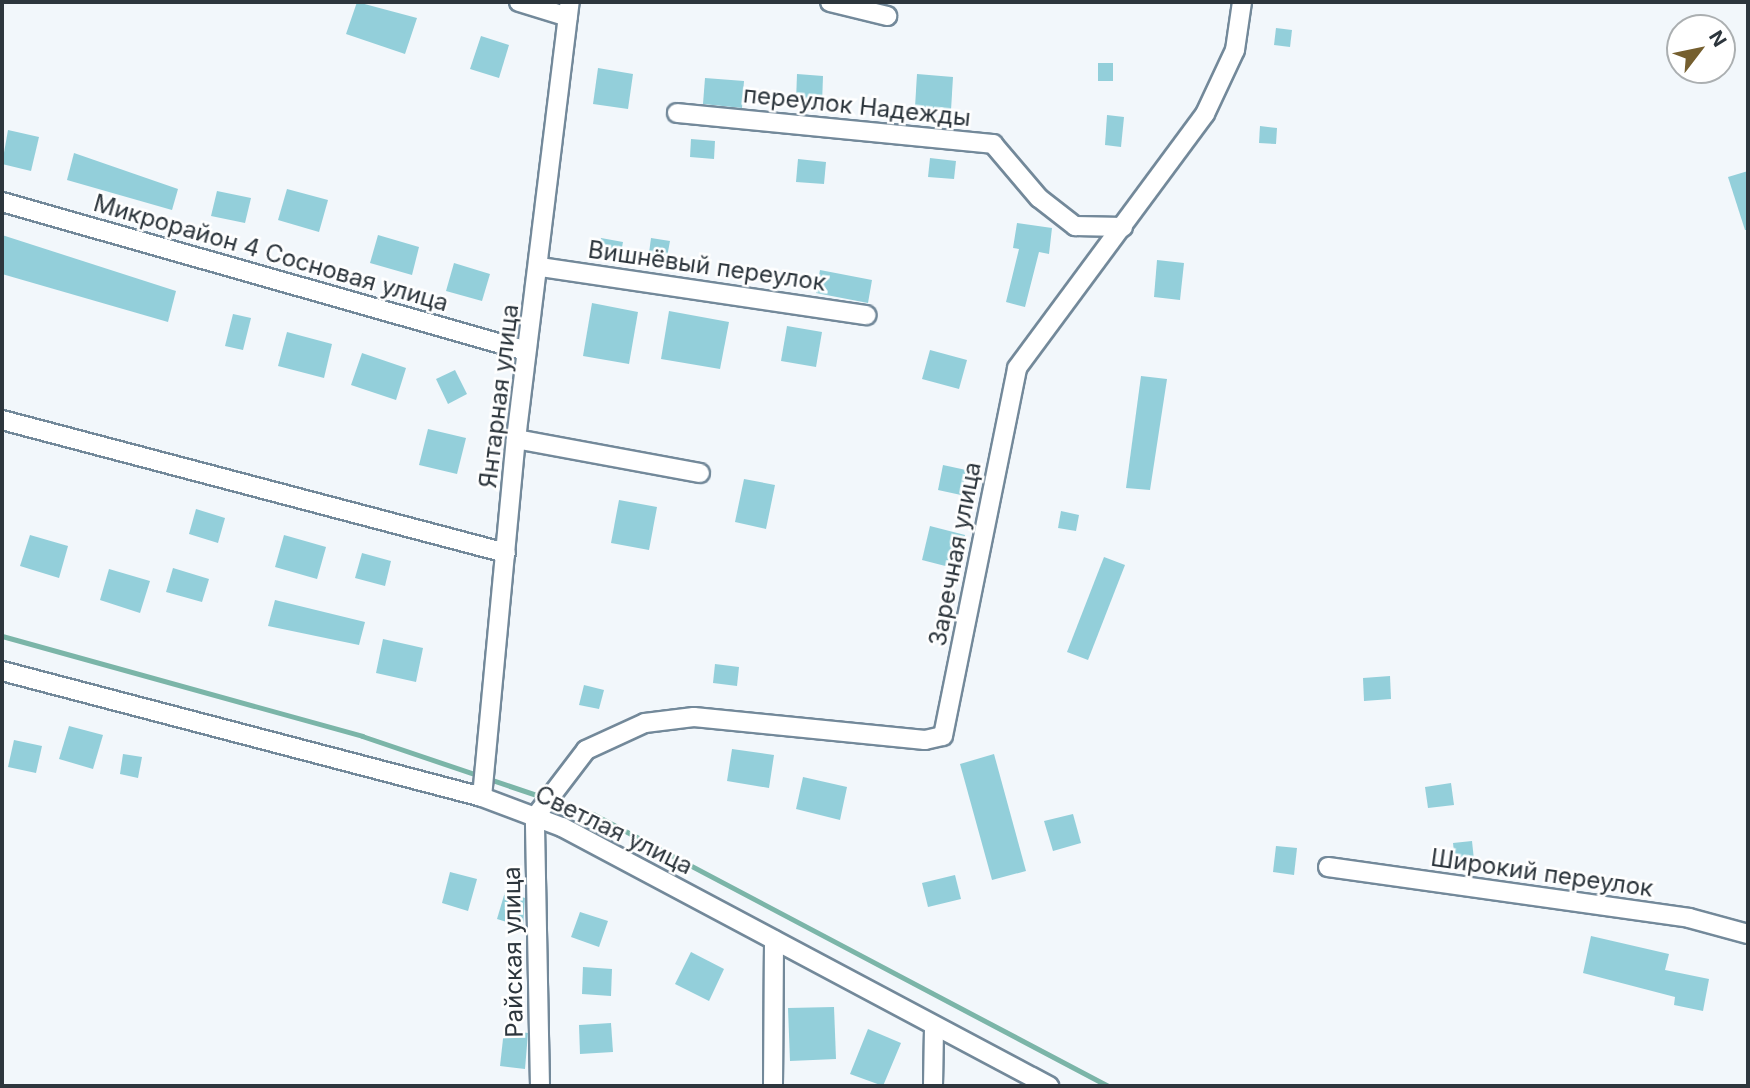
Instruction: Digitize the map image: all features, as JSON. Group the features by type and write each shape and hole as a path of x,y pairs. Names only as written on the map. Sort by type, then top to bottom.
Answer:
{"street":[{"path":"519,2 569,9"},
{"path":"830,2 887,16"},
{"name":"Заречная улица","path":"535,817 586,750 645,723 694,717 925,740 943,736 1017,368 1205,114 1235,50 1242,2"},
{"name":"Янтарная улица","path":"482,797 516,439 526,351 540,267 569,9"},
{"name":"переулок Надежды","path":"677,113 993,144 1039,198 1075,226 1123,227"},
{"name":"Микрорайон 4 Сосновая улица","path":"2,202 526,351"},
{"name":"Вишнёвый переулок","path":"540,267 866,315"},
{"path":"2,420 506,553"},
{"path":"516,439 700,473"},
{"name":"Светлая улица","path":"2,671 482,797 535,817 775,940 1049,1086"},
{"name":"Райская улица","path":"535,817 540,1086"},
{"name":"Широкий переулок","path":"1328,867 1689,918 1748,934"},
{"path":"773,1086 775,940"},
{"path":"933,1086 934,1026"}],"building":[{"path":"357,2 417,18 405,54 346,34"},
{"path":"1276,28 1292,30 1290,47 1274,45"},
{"path":"481,36 509,45 499,78 470,69"},
{"path":"1098,63 1113,63 1113,81 1098,81"},
{"path":"598,68 633,74 628,109 593,104"},
{"path":"797,74 823,76 822,104 796,102"},
{"path":"917,74 953,77 951,110 915,107"},
{"path":"705,78 744,81 742,108 703,104"},
{"path":"1107,115 1124,117 1121,147 1105,145"},
{"path":"1260,126 1277,128 1276,144 1259,143"},
{"path":"8,130 39,137 31,171 2,164"},
{"path":"691,139 715,141 714,159 690,157"},
{"path":"74,153 178,189 172,210 67,180"},
{"path":"930,158 956,161 954,179 928,177"},
{"path":"798,159 826,162 824,184 796,182"},
{"path":"1748,171 1748,230 1745,230 1728,177"},
{"path":"287,189 328,200 319,232 278,220"},
{"path":"217,191 251,198 245,223 211,216"},
{"path":"1017,223 1052,228 1049,254 1039,252 1025,307 1006,302 1019,249 1013,248"},
{"path":"2,235 176,291 168,322 2,274"},
{"path":"378,235 419,247 412,275 370,263"},
{"path":"601,238 623,242 620,258 598,254"},
{"path":"651,238 670,241 667,257 649,253"},
{"path":"1157,260 1184,263 1180,300 1154,297"},
{"path":"454,263 490,274 482,301 446,291"},
{"path":"820,270 872,280 868,303 816,293"},
{"path":"592,303 638,312 629,364 583,356"},
{"path":"669,311 729,322 720,369 661,359"},
{"path":"233,314 251,318 243,350 225,346"},
{"path":"787,326 822,332 816,367 781,361"},
{"path":"287,332 332,344 324,378 278,366"},
{"path":"930,350 967,360 959,389 922,379"},
{"path":"362,353 406,368 396,400 351,385"},
{"path":"455,370 467,394 448,404 436,379"},
{"path":"1141,376 1167,379 1150,490 1126,488"},
{"path":"428,429 466,438 457,474 419,465"},
{"path":"943,465 966,470 961,495 938,490"},
{"path":"744,479 775,485 766,529 735,522"},
{"path":"619,500 657,507 649,550 611,543"},
{"path":"196,509 225,518 218,543 189,534"},
{"path":"1061,511 1079,515 1076,531 1058,528"},
{"path":"930,526 965,535 957,569 922,560"},
{"path":"30,535 68,546 59,578 20,566"},
{"path":"284,535 326,547 317,579 275,567"},
{"path":"362,553 391,561 385,586 355,578"},
{"path":"1104,557 1125,565 1088,660 1067,652"},
{"path":"173,568 209,579 202,602 166,592"},
{"path":"109,569 150,581 140,613 100,600"},
{"path":"275,600 365,622 359,645 268,626"},
{"path":"383,639 423,648 416,682 376,673"},
{"path":"715,664 739,667 737,686 713,683"},
{"path":"1390,676 1391,699 1364,701 1363,678"},
{"path":"584,685 604,690 599,709 579,705"},
{"path":"69,726 103,735 93,769 59,759"},
{"path":"14,740 42,746 36,773 8,767"},
{"path":"732,749 774,755 769,788 727,781"},
{"path":"123,754 142,757 138,778 120,774"},
{"path":"994,754 1026,871 992,880 960,764"},
{"path":"803,777 847,787 840,820 796,809"},
{"path":"1451,783 1454,805 1428,808 1425,787"},
{"path":"1073,814 1081,843 1053,851 1044,821"},
{"path":"1472,841 1474,860 1455,861 1453,843"},
{"path":"1276,846 1297,848 1294,875 1273,872"},
{"path":"450,872 477,879 468,911 442,903"},
{"path":"955,875 961,899 928,907 922,883"},
{"path":"505,892 525,898 523,927 497,919"},
{"path":"580,912 608,921 599,947 571,937"},
{"path":"1591,936 1669,954 1665,970 1709,979 1703,1011 1674,1005 1675,997 1583,973"},
{"path":"691,952 724,969 709,1001 675,984"},
{"path":"583,967 612,969 611,996 582,994"},
{"path":"834,1007 836,1059 790,1061 788,1008"},
{"path":"611,1023 613,1052 580,1054 579,1025"},
{"path":"868,1029 901,1043 883,1086 850,1074"},
{"path":"504,1030 528,1033 525,1069 500,1066"}],"waterway":[{"path":"2,636 362,736 593,814 1108,1086"}]}
